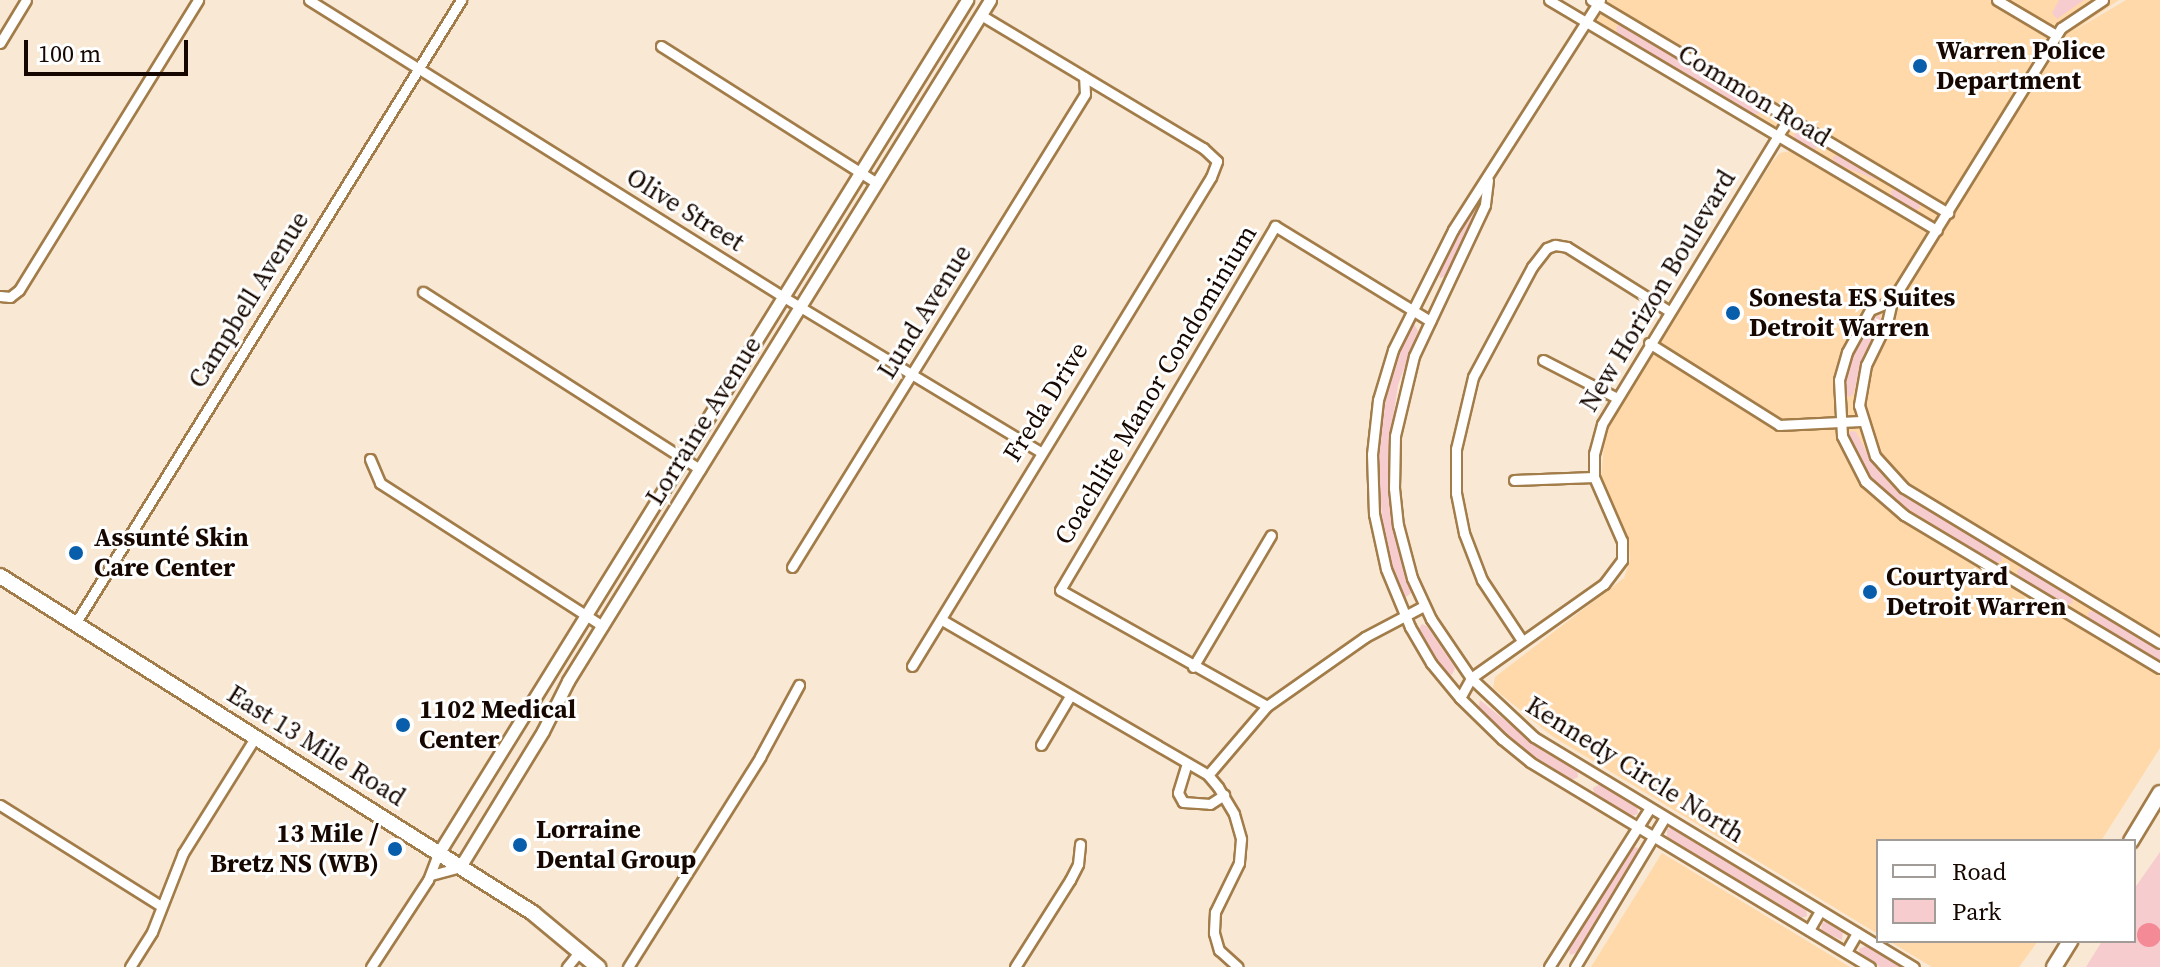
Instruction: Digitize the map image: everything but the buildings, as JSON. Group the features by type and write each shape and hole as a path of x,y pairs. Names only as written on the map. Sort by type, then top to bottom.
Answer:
{"main road":[{"name":"East 13 Mile Road","path":"0,576 533,913 598,967"},
{"path":"2132,839 2160,793"},
{"path":"2054,967 2069,943"}],"street":[{"path":"0,43 26,0"},
{"path":"5,296 19,290 198,0"},
{"name":"Olive Street","path":"309,0 782,296 1041,452"},
{"name":"Campbell Avenue","path":"75,624 461,0"},
{"name":"Lorraine Avenue","path":"438,854 967,0"},
{"name":"Lorraine Avenue","path":"460,867 534,747 562,692 990,0"},
{"name":"Common Road","path":"1549,0 1937,230"},
{"path":"1997,0 2056,35"},
{"path":"2103,0 2068,21 2056,35 1892,301 1887,322 1863,377 1861,421 1875,456 1904,488 2160,643"},
{"name":"Common Road","path":"1596,1 1948,213"},
{"name":"Kennedy Circle North","path":"1596,1 1488,180 1453,230 1411,310 1386,367 1372,454 1377,532 1404,615 1431,663 1460,698 1516,751 1870,967"},
{"path":"981,15 1084,77"},
{"path":"661,46 877,183"},
{"name":"Freda Drive","path":"912,666 1211,177 1217,161 1203,148 1084,77"},
{"name":"Lund Avenue","path":"792,567 1085,94 1084,77"},
{"name":"New Horizon Boulevard","path":"1460,698 1471,678 1521,639 1604,584 1622,560 1622,541 1594,477 1597,438 1615,397 1789,118"},
{"name":"Kennedy Circle North","path":"1488,180 1485,205 1430,321 1405,385 1393,461 1395,507 1402,543 1424,606 1471,678 1522,727 1914,967"},
{"name":"Coachlite Manor Condominium","path":"1267,706 1060,590 1275,226 1430,321"},
{"path":"1521,639 1482,580 1464,533 1456,493 1456,449 1473,377 1532,267 1547,248 1555,245 1567,247 1669,311"},
{"path":"423,292 700,469"},
{"path":"1892,301 1870,310 1847,352 1839,380 1839,422 1854,465 1888,504 2160,668"},
{"path":"1649,343 1779,425 1861,421"},
{"path":"1543,360 1615,397"},
{"path":"370,459 380,483 603,626"},
{"path":"1514,480 1594,477"},
{"path":"1193,667 1271,535"},
{"path":"1208,775 1267,706 1337,655 1424,606"},
{"path":"942,620 1208,775 1224,795 1239,827 1241,851 1234,875 1215,912 1214,933 1219,950 1238,967"},
{"path":"628,967 784,718 799,685"},
{"path":"1041,745 1070,696"},
{"path":"512,733 522,743 534,747"},
{"path":"130,967 152,932 183,853 256,736"},
{"path":"1187,763 1178,793 1183,802 1210,804 1224,795"},
{"path":"1579,791 1591,772"},
{"path":"0,805 161,906"},
{"path":"1549,967 1650,808"},
{"path":"1575,967 1665,817"},
{"path":"1015,967 1070,880 1078,864 1080,844"},
{"path":"371,967 431,875 438,854"},
{"path":"431,875 460,867"},
{"path":"1809,930 1820,911"},
{"path":"1846,952 1857,933"},
{"path":"567,967 581,950"}],"shaded area":[{"path":"1591,0 2119,0 2072,32 2126,0 2160,0 2160,748 2102,839 1876,839 1876,933 1552,736 1493,688 1495,677 1624,578 1630,560 1629,545 1608,504 1601,481 1605,433 1772,162 1780,153 1790,151 1603,36"},
{"path":"1662,853 1850,967 1591,967"},
{"path":"2149,923 2157,927 2161,935 2157,943 2149,947 2141,943 2137,935 2141,927"},
{"path":"1892,943 2037,943 2019,967 1932,967"}],"green space":[{"path":"2059,0 2084,0 2057,19 2052,13"},
{"path":"1617,25 1622,25 1759,106 1760,113 1753,115 1616,34"},
{"path":"1801,131 1817,141 1816,150 1795,140 1794,134"},
{"path":"1840,154 1875,175 1877,180 1834,163 1833,157"},
{"path":"1897,188 1919,201 1920,208 1914,211 1892,198 1891,191"},
{"path":"1479,201 1447,276 1440,278 1438,271 1449,249"},
{"path":"1878,313 1882,321 1863,356 1853,395 1845,398 1844,380 1854,348"},
{"path":"1414,324 1418,331 1398,385 1388,454 1391,517 1411,593 1405,598 1401,594 1385,542 1377,468 1386,392 1402,341"},
{"path":"1851,431 1856,432 1873,464 1891,485 2001,554 2002,561 1996,563 1887,496 1867,475 1852,450 1847,436"},
{"path":"2023,567 2072,596 2073,603 2066,605 2018,576 2017,570"},
{"path":"2094,610 2160,650 2160,662 2089,619 2088,613"},
{"path":"1422,624 1427,626 1455,668 1452,675 1447,674 1418,630"},
{"path":"1480,700 1532,742 1577,771 1578,777 1572,780 1526,751 1478,710"},
{"path":"1600,784 1637,807 1638,814 1631,816 1594,793 1593,788"},
{"path":"1672,828 1806,909 1807,916 1801,918 1667,837 1667,829"},
{"path":"1631,846 1638,848 1639,854 1576,953 1570,955 1568,947"},
{"path":"2160,852 2160,967 2086,967 2101,943 2136,943 2136,886"},
{"path":"1827,922 1843,931 1842,940 1821,931 1822,923"},
{"path":"1866,946 1901,967 1880,967 1860,955 1859,949"}],"place":[{"name":"Warren Police Department","path":"1920,66"},
{"name":"Sonesta ES Suites Detroit Warren","path":"1733,313"},
{"name":"Assunté Skin Care Center","path":"76,553"},
{"name":"Courtyard Detroit Warren","path":"1870,592"},
{"name":"1102 Medical Center","path":"403,725"},
{"name":"Lorraine Dental Group","path":"520,845"},
{"name":"13 Mile / Bretz NS (WB)","path":"395,849"}]}
